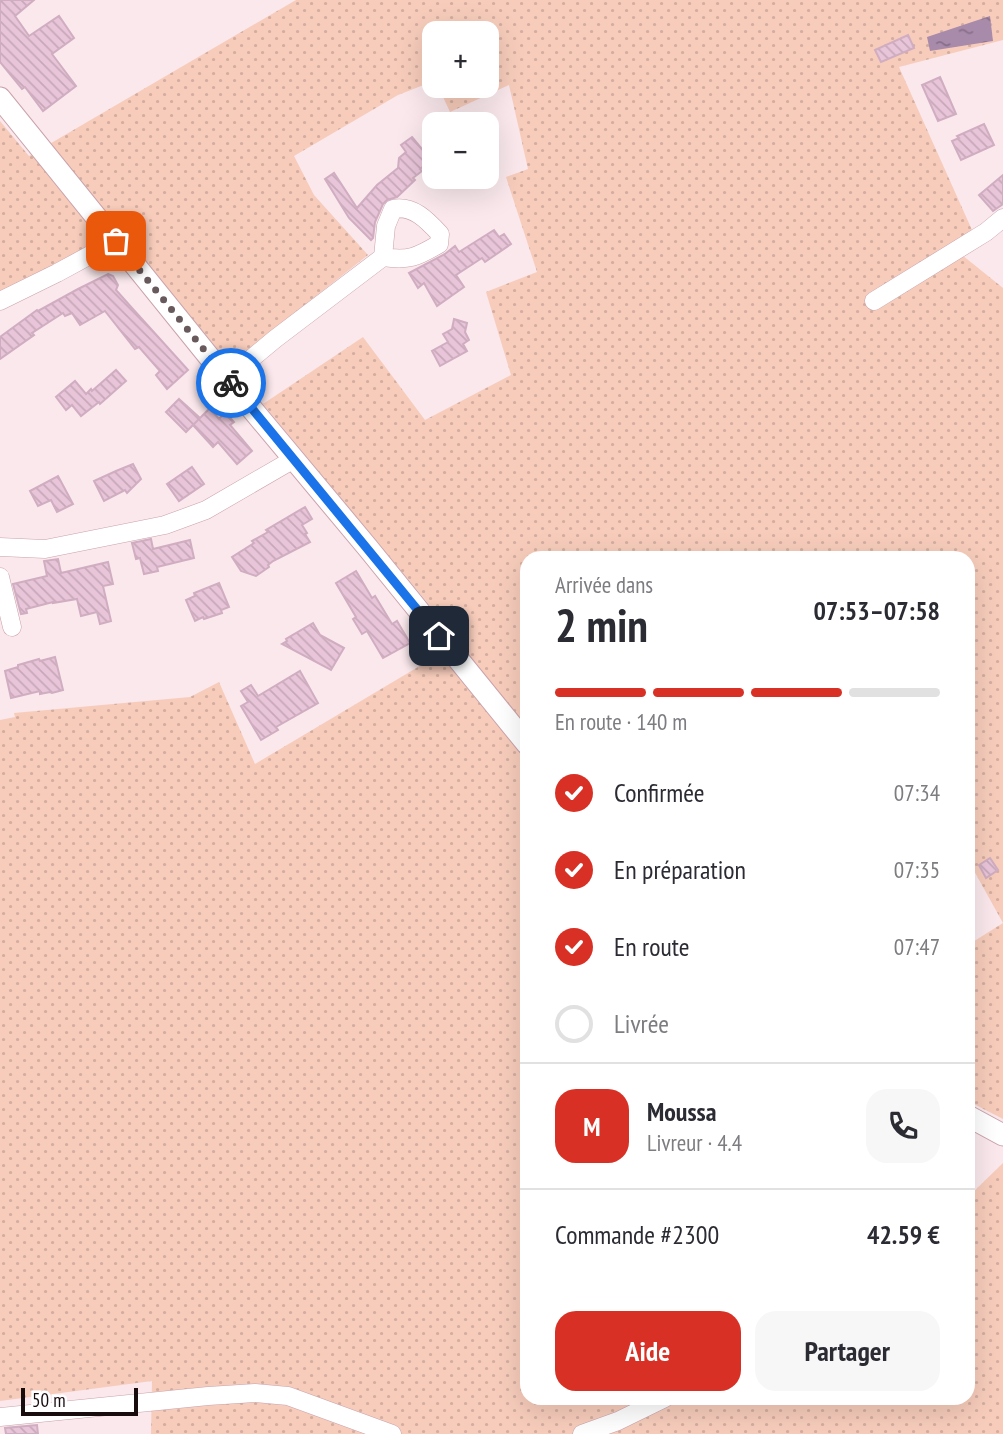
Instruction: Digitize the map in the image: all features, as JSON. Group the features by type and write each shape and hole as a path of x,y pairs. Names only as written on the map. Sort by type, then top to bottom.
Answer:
{"street":[{"path":"0,97 520,735"},
{"path":"874,301 986,232 1003,218"},
{"path":"0,301 57,274 116,241"},
{"path":"227,379 383,257"},
{"path":"0,547 45,549 165,525 206,510 294,459"},
{"path":"0,577 12,627"},
{"path":"975,1119 1003,1135"},
{"path":"0,1417 208,1396 255,1394 288,1396 392,1434"},
{"path":"582,1434 650,1405"}],"shaded area":[{"path":"296,0 1003,0 1003,40 899,67 972,230 962,255 1003,288 1003,923 975,873 975,551 520,551 520,1405 975,1405 975,1190 1003,1163 1003,1434 151,1434 152,1381 0,1401 0,720 15,717 14,713 190,697 219,682 255,764 460,642 263,404 363,337 425,420 511,375 486,292 537,272 506,177 528,169 509,85 499,90 499,21 422,21 422,86 398,95 294,156 314,195 368,255 230,364 116,226 87,249 0,291 0,121 29,156"},
{"path":"444,98 481,98 450,112"},
{"path":"1003,923 1003,1119 975,1105 975,941"}],"water":[{"path":"990,16 993,41 930,51 927,37"}],"building":[{"path":"0,0 34,0 15,16 29,36 59,16 74,38 52,54 76,86 43,111 25,87 22,89 0,62"},
{"path":"908,35 914,48 881,62 875,50"},
{"path":"940,77 956,114 938,121 922,85"},
{"path":"984,124 994,145 961,160 952,141"},
{"path":"412,137 422,149 422,171 397,197 383,204 371,240 349,218 325,179 334,173 357,208 377,185 398,168 399,158 406,152 401,145"},
{"path":"1003,175 1003,204 993,211 979,195"},
{"path":"494,230 499,237 504,234 511,244 485,262 482,258 456,275 464,287 437,306 424,283 418,288 409,273 455,246 459,252"},
{"path":"108,274 113,276 118,285 116,290 188,370 167,389 156,375 160,371 139,347 135,349 105,311 80,325 72,313 65,316 63,313 32,333 34,335 0,359 0,337 37,310"},
{"path":"454,319 467,323 465,332 469,340 463,344 467,351 440,366 432,351 448,342 443,334 452,329"},
{"path":"116,370 126,381 100,404 99,402 81,416 72,405 66,410 56,397 75,381 86,394"},
{"path":"179,399 200,418 210,408 219,419 225,412 234,422 230,425 252,451 237,464 218,442 213,447 193,425 186,432 166,412"},
{"path":"133,464 141,479 127,493 125,490 104,501 94,481"},
{"path":"192,467 204,484 179,501 167,484"},
{"path":"58,476 73,504 57,512 51,500 38,506 30,491"},
{"path":"305,507 312,519 302,525 310,542 273,561 256,576 241,571 232,557 268,532 266,530"},
{"path":"151,539 153,549 190,540 194,558 157,567 158,571 144,574 132,543"},
{"path":"58,559 61,573 108,562 113,584 103,586 111,621 100,624 97,612 81,616 77,599 26,609 27,613 21,614 13,584 47,576 44,561"},
{"path":"356,571 372,598 375,596 392,624 397,621 410,643 383,658 367,631 362,634 353,619 356,617 336,583"},
{"path":"219,583 229,607 221,610 222,613 195,621 186,600 195,596 194,593"},
{"path":"313,623 320,635 344,648 331,670 282,644"},
{"path":"55,657 63,690 40,694 40,691 11,698 5,671 39,659 40,661"},
{"path":"300,671 318,703 276,727 278,730 261,740 241,706 248,702 241,691 251,685 258,696"},
{"path":"990,858 998,870 986,878 979,865"},
{"path":"37,1425 38,1434 6,1434 5,1428"}],"way so far":[{"path":"116,241 231,383"}],"route":[{"path":"231,383 439,636"}]}
